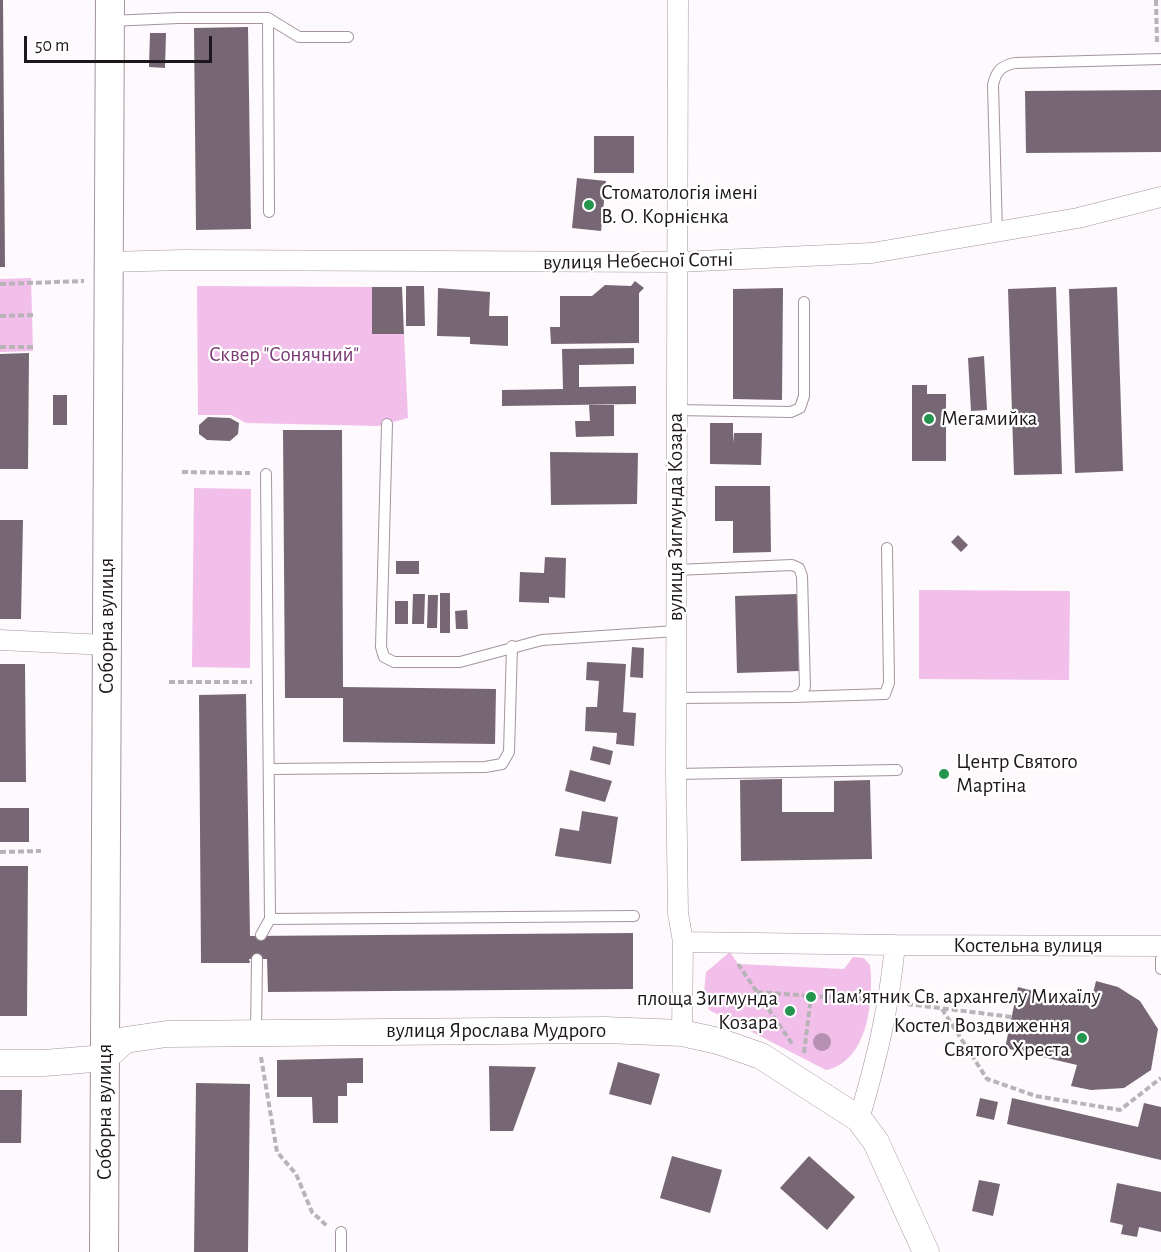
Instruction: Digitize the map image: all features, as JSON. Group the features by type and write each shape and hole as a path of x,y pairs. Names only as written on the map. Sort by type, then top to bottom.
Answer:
{"main road":[{"name":"Соборна вулиця","path":"104,1252 110,11"}],"street":[{"name":"вулиця Зигмунда Козара","path":"678,0 676,774 678,913 682,942 682,1033"},
{"name":"вулиця Небесної Сотні","path":"109,262 678,262 872,253 1078,218 1161,198"},
{"path":"0,640 107,645"},
{"path":"682,942 895,945 890,1003 879,1053 859,1119"},
{"name":"Костельна вулиця","path":"895,945 1161,946"},
{"name":"вулиця Ярослава Мудрого","path":"105,1058 125,1040 167,1034 258,1045 605,1030 682,1033 718,1041 761,1056 859,1119 876,1142 926,1252"},
{"path":"0,1063 44,1064 105,1058"},
{"name":"вулиця Ярослава Мудрого","path":"914,1224 915,1252"}],"lane":[{"path":"110,11 178,18 268,18 299,37 348,37"},
{"path":"268,18 270,212"},
{"path":"997,232 993,85 996,73 1004,65 1015,63 1159,59"},
{"path":"676,410 791,412 800,408 804,396 804,302"},
{"path":"387,424 381,647 384,657 394,662 460,662 512,646 542,640 676,631"},
{"path":"261,935 270,919 266,474"},
{"path":"676,698 885,694 889,683 887,548"},
{"path":"676,570 792,565 799,568 802,576 805,687 801,694 793,697"},
{"path":"269,768 485,767 502,764 509,752 512,646"},
{"path":"676,774 897,770"},
{"path":"270,919 634,916"},
{"path":"257,959 258,1045"},
{"path":"1161,959 1161,969"},
{"path":"341,1232 341,1252"}],"path":[{"path":"1156,0 1159,59"},
{"path":"0,284 85,281"},
{"path":"0,316 35,315"},
{"path":"0,347 36,347"},
{"path":"182,472 266,474"},
{"path":"169,682 267,682"},
{"path":"0,852 41,851"},
{"path":"734,958 803,1060 811,997"},
{"path":"942,1009 987,1079 1036,1096 1120,1110 1161,1078"},
{"path":"258,1045 277,1152 296,1174 312,1212 326,1226 341,1232"}],"green space":[{"path":"31,278 33,351 0,352 0,279"},
{"name":"Сквер \"Сонячний\"","path":"197,286 372,287 372,334 404,334 408,418 378,426 246,423 231,415 198,415"},
{"path":"194,488 251,489 250,668 192,667"},
{"path":"919,590 1070,591 1069,680 919,679"},
{"name":"площа Зигмунда Козара","path":"730,952 738,964 844,969 853,957 864,958 870,965 869,1011 865,1028 851,1055 840,1065 826,1070 709,1010 704,992 706,972"}],"building":[{"path":"0,0 3,0 5,267 0,267"},
{"path":"248,27 251,229 196,230 194,28"},
{"path":"150,33 166,33 165,68 149,67"},
{"path":"1161,90 1161,152 1026,153 1025,91"},
{"path":"594,136 634,136 634,173 594,173"},
{"name":"Стоматологія імені В. О. Корнієнка","path":"577,178 606,181 601,231 572,228"},
{"path":"635,281 644,288 639,293 639,343 551,344 550,327 560,327 560,296 592,296 605,285 631,286"},
{"path":"406,286 424,286 425,326 406,326"},
{"path":"372,287 402,287 404,334 372,334"},
{"path":"1056,287 1062,474 1014,475 1008,289"},
{"path":"1117,287 1123,471 1075,473 1069,289"},
{"path":"438,288 490,292 489,316 508,316 508,346 470,344 470,337 437,336"},
{"path":"783,288 782,400 733,399 733,289"},
{"path":"634,348 634,364 579,365 579,387 636,386 636,404 502,406 502,390 563,389 562,349"},
{"path":"29,353 28,469 0,469 0,354"},
{"path":"984,356 987,410 971,411 968,358"},
{"name":"Мегамийка","path":"912,385 927,385 927,394 946,394 946,461 912,461"},
{"path":"53,395 67,395 67,425 53,425"},
{"path":"589,405 614,405 614,436 576,437 575,421 590,421"},
{"path":"208,417 230,418 239,423 238,434 230,441 207,440 199,434 199,425"},
{"path":"710,423 733,423 733,443 734,433 762,433 761,465 710,464"},
{"path":"283,430 342,430 343,687 496,689 495,744 343,742 343,698 285,698"},
{"path":"550,452 638,453 637,504 551,505"},
{"path":"715,486 770,486 771,552 733,553 733,521 715,521"},
{"path":"0,520 23,520 21,619 0,619"},
{"path":"958,535 968,545 961,552 951,542"},
{"path":"545,557 566,558 565,598 549,597 549,603 519,602 520,572 544,573"},
{"path":"396,561 419,561 419,574 396,574"},
{"path":"440,593 450,593 450,633 440,633"},
{"path":"413,594 425,594 424,624 412,624"},
{"path":"797,594 799,671 737,673 735,596"},
{"path":"428,595 438,595 437,628 427,628"},
{"path":"395,601 408,601 408,624 395,624"},
{"path":"467,610 468,629 456,629 455,611"},
{"path":"632,647 644,648 643,678 630,677"},
{"path":"587,662 626,664 623,712 636,713 634,746 616,744 617,733 585,731 586,707 597,707 599,681 586,680"},
{"path":"0,664 25,664 26,782 0,782"},
{"path":"246,694 250,936 633,933 633,989 268,992 267,959 249,959 250,963 201,963 199,695"},
{"path":"593,746 613,751 610,765 590,760"},
{"path":"570,770 612,781 605,802 565,791"},
{"path":"782,779 782,812 834,812 834,781 870,780 872,859 741,861 740,780"},
{"path":"0,808 29,808 29,842 0,842"},
{"path":"582,811 618,817 611,864 555,856 560,828 579,831"},
{"path":"0,866 28,866 27,1016 0,1016"},
{"name":"Костел Воздвиження Святого Хреста","path":"1096,981 1118,987 1140,1001 1158,1029 1151,1070 1124,1088 1091,1090 1071,1086 1077,1065 1005,1048 1018,987 1090,1006"},
{"path":"363,1058 363,1083 347,1083 347,1096 338,1096 338,1123 313,1123 312,1097 277,1097 277,1060"},
{"path":"618,1062 660,1074 651,1105 609,1094"},
{"path":"489,1066 536,1067 513,1131 490,1131"},
{"path":"196,1083 250,1084 248,1252 194,1252"},
{"path":"0,1090 22,1090 21,1143 0,1143"},
{"path":"980,1098 998,1102 994,1120 976,1116"},
{"path":"1012,1098 1138,1127 1144,1103 1161,1107 1161,1160 1007,1124"},
{"path":"672,1156 722,1170 710,1213 660,1198"},
{"path":"809,1156 855,1197 827,1230 780,1188"},
{"path":"979,1180 1000,1184 993,1216 972,1211"},
{"path":"1117,1183 1161,1192 1161,1232 1139,1227 1137,1237 1121,1234 1123,1225 1110,1222"}],"place":[{"name":"Стоматологія імені В. О. Корнієнка","path":"589,205"},
{"name":"Мегамийка","path":"929,419"},
{"name":"Центр Святого Мартіна","path":"944,774"},
{"name":"Пам’ятник Св. архангелу Михаїлу","path":"811,997"},
{"name":"площа Зигмунда Козара","path":"790,1011"},
{"name":"Костел Воздвиження Святого Хреста","path":"1082,1038"}]}
